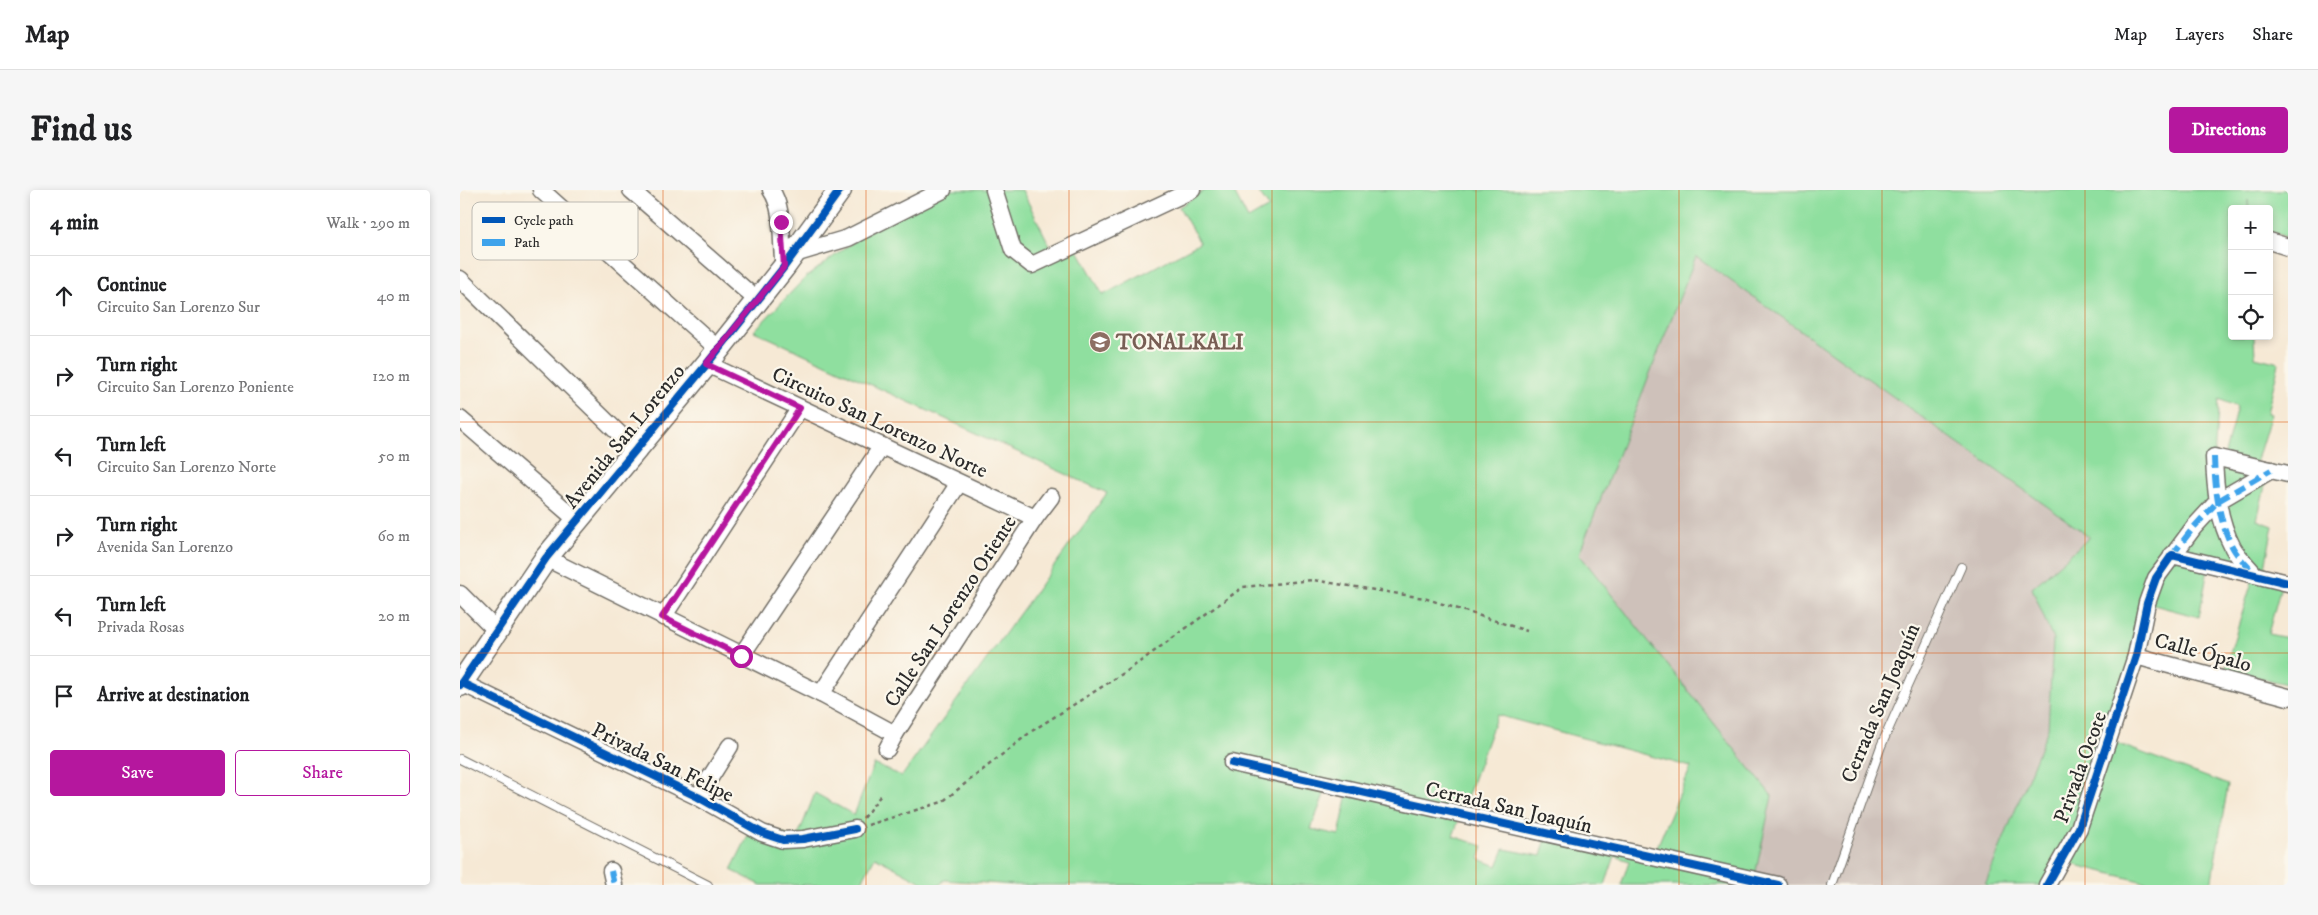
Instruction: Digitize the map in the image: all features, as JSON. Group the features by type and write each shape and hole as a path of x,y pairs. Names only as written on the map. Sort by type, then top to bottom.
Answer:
{"street":[{"name":"Circuito San Lorenzo Norte","path":"541,190 553,202"},
{"path":"631,190 757,300"},
{"path":"771,190 776,197 788,261 848,238 943,190"},
{"name":"Avenida San Lorenzo","path":"461,684 546,558 757,300 840,190"},
{"path":"994,190 1013,250 1032,265 1173,194 1192,190"},
{"path":"2273,241 2288,247"},
{"name":"Circuito San Lorenzo Norte","path":"613,260 712,356 800,408 1035,518"},
{"path":"460,279 636,450"},
{"path":"662,617 800,408"},
{"path":"460,419 578,520"},
{"path":"741,656 882,446"},
{"path":"2254,575 2233,548 2215,488 2214,457 2288,474"},
{"name":"Privada Ocote","path":"2050,883 2079,828 2136,656 2146,603 2156,578 2194,527 2218,501 2271,470"},
{"path":"821,694 960,483"},
{"name":"Calle San Lorenzo Oriente","path":"887,749 1035,518 1051,498"},
{"path":"2172,556 2288,583"},
{"path":"546,558 821,694 895,734"},
{"path":"460,594 497,631"},
{"name":"Calle Ópalo","path":"2136,656 2288,697"},
{"name":"Privada San Felipe","path":"461,684 698,798 762,833 783,840 803,840 855,829"},
{"path":"698,798 730,746"},
{"name":"Cerrada San Joaquín","path":"1232,763 1778,885"}],"lane":[{"name":"Cerrada San Joaquín","path":"1832,885 1881,746 1961,567"},
{"path":"460,759 705,884"}],"path":[{"path":"855,829 942,802 1032,731 1127,671 1243,587 1313,580 1424,598 1527,632"},
{"path":"855,829 881,795"}],"shaded area":[{"path":"1696,256 2090,537 2032,588 2053,640 2048,729 1985,885 1786,885 1755,878 1579,554"}],"green space":[{"path":"948,190 1022,190 1051,248 1074,243 1103,295 1200,243 1179,207 1205,190 1233,190 1248,219 1269,207 1257,190 2288,190 2288,238 2273,232 2273,205 2249,205 2248,200 2248,205 2228,205 2228,340 2254,340 2255,357 2279,363 2267,413 2271,414 2256,463 2225,454 2237,407 2219,399 2214,456 2269,469 2257,520 2273,526 2265,567 2282,582 2268,634 2288,638 2288,679 2286,684 2225,669 2254,575 2209,564 2199,617 2150,604 2108,740 2228,785 2211,885 2156,885 2064,862 2046,885 1985,885 2048,729 2053,640 2032,588 2090,537 1696,256 1579,554 1772,796 1753,885 1621,885 1629,861 1615,856 1605,885 1016,885 944,880 940,885 927,885 875,857 860,885 761,885 731,870 754,824 797,839 815,793 854,815 874,764 902,776 1107,493 754,331 805,278 865,233","holes":["1497,715 1691,767 1654,854 1548,830 1541,856 1504,849 1497,866 1479,859 1483,846 1453,836","1330,779 1350,784 1339,835 1311,829"]}],"marked path":[{"path":"2214,457 2216,492 2224,526 2235,551 2255,575"},
{"path":"2172,555 2218,501 2271,470"},
{"path":"611,871 614,885"}],"cycle path":[{"path":"460,685 546,558 707,364 784,267 840,190"},
{"path":"2047,885 2079,828 2136,656 2147,603 2156,578 2172,555 2288,583"},
{"path":"462,683 698,797 762,833 783,840 803,839 855,829"},
{"path":"1232,763 1778,885"}],"place":[{"name":"TONALKALI","path":"1100,342"}],"route":[{"path":"741,656 662,617 800,408 706,364 784,267 781,222"}]}
